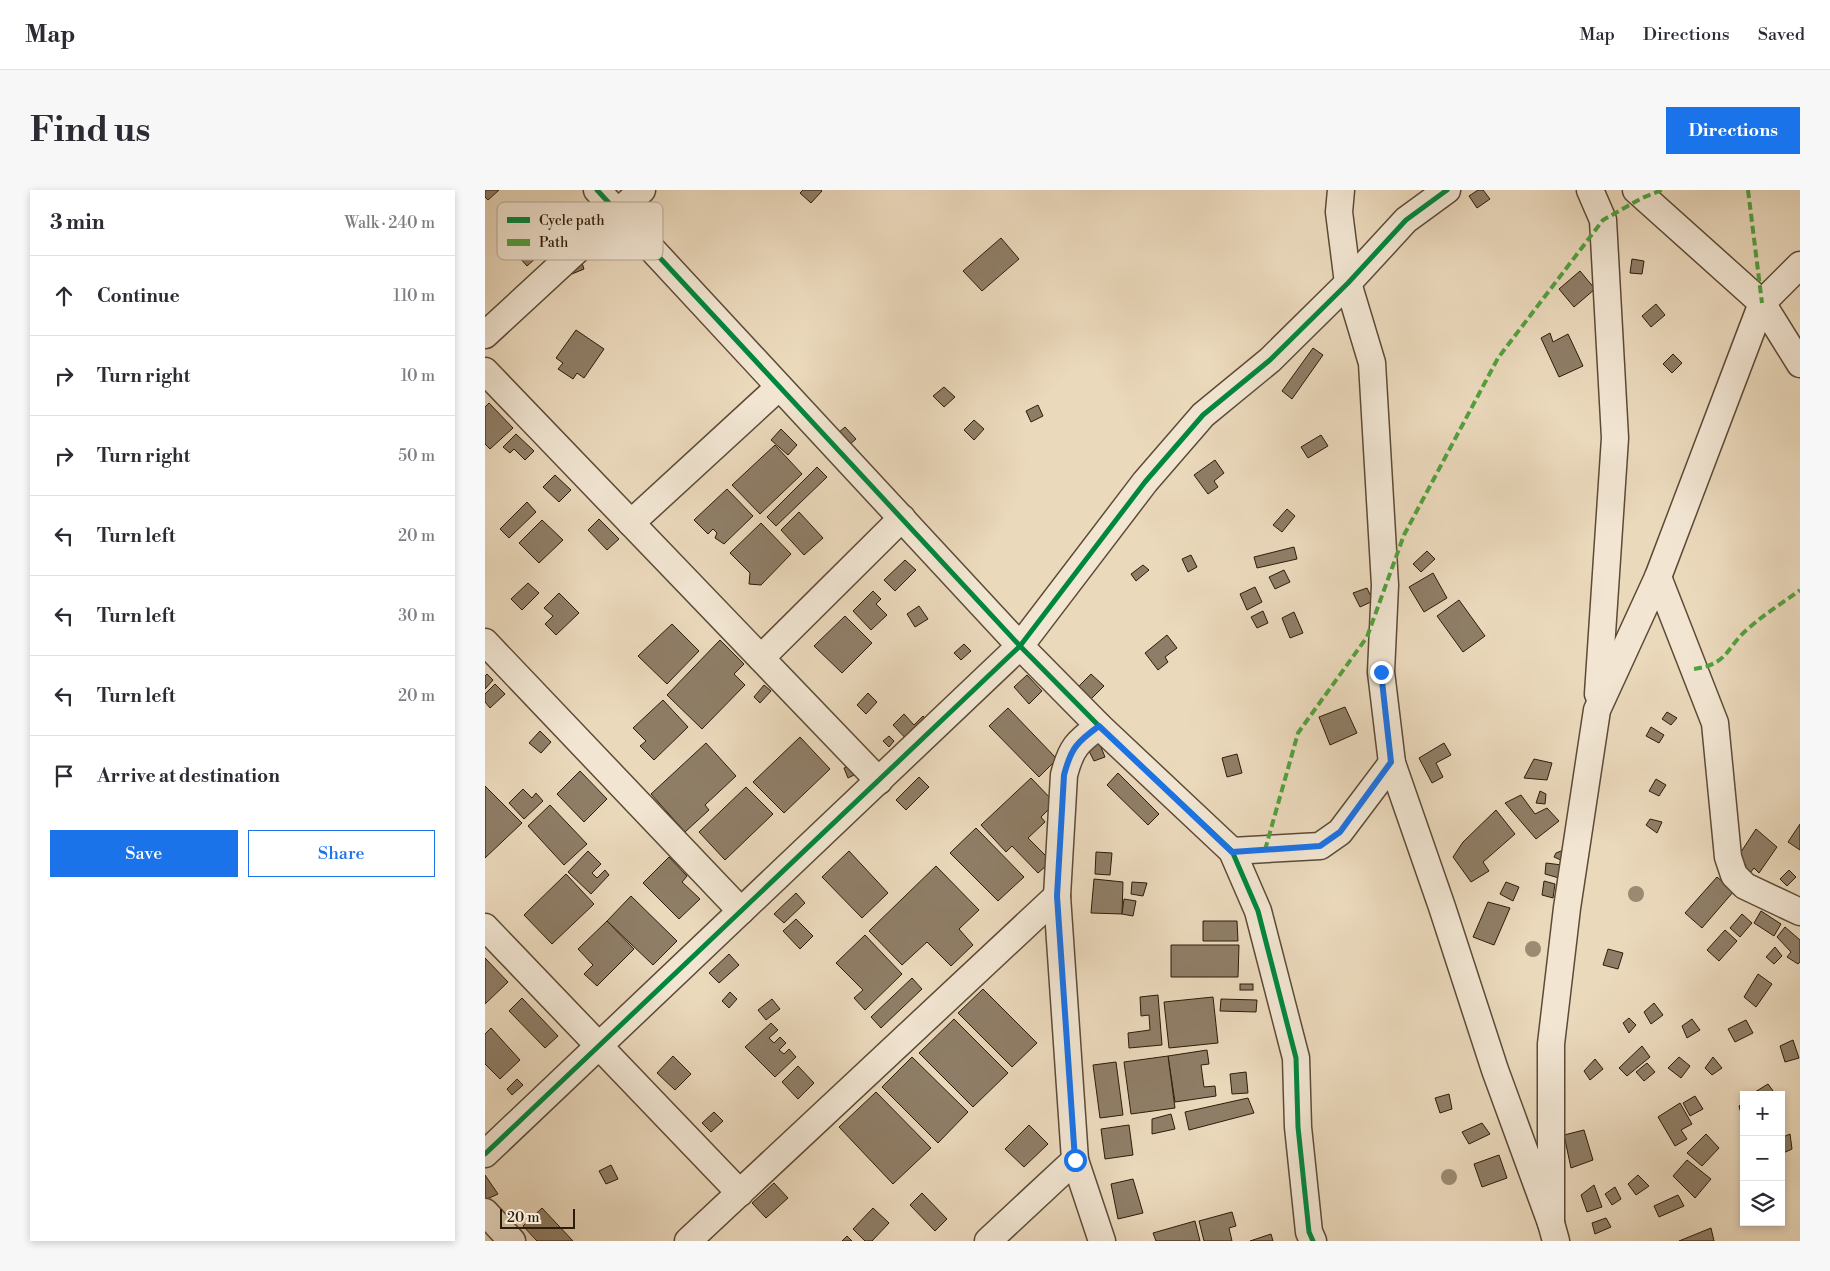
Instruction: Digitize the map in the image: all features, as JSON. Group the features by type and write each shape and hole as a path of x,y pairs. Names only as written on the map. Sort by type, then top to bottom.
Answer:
{"street":[{"path":"597,190 608,202"},
{"path":"628,202 642,190"},
{"path":"1341,190 1339,212 1348,283 1372,363 1385,585 1381,672 1391,762 1442,907 1495,1070 1553,1232"},
{"path":"485,1154 1020,646 1145,482 1203,415 1271,360 1348,283 1406,220 1447,190"},
{"path":"1553,1232 1551,1044 1567,908 1597,710 1615,438 1603,220 1590,190"},
{"path":"1635,190 1762,302 1800,364"},
{"path":"485,335 565,260"},
{"path":"661,260 1020,646 1099,726 1232,852 1258,911 1296,1058 1298,1127 1309,1232 1313,1241"},
{"path":"1597,710 1658,577 1762,302 1800,265"},
{"path":"485,371 879,781"},
{"path":"631,523 779,387"},
{"path":"761,658 902,518"},
{"path":"1658,577 1715,723 1728,857 1734,876 1745,886 1800,912"},
{"path":"485,642 741,911"},
{"path":"1099,726 1077,743 1069,756 1064,775 1057,896 1075,1160 1102,1241"},
{"path":"1232,852 1320,846 1340,832 1391,762"},
{"path":"688,1241 1057,896"},
{"path":"485,927 740,1193"},
{"path":"988,1241 1075,1160"},
{"path":"485,1212 512,1241"}],"building":[{"path":"485,190 499,190 488,200 485,197"},
{"path":"803,190 822,191 811,203 800,193"},
{"path":"1478,190 1483,190 1490,199 1477,208 1469,196"},
{"path":"1001,238 1019,259 982,291 963,271"},
{"path":"1632,259 1644,261 1642,274 1630,273"},
{"path":"522,260 534,260 527,266"},
{"path":"574,260 581,260 584,269 572,274 567,263"},
{"path":"1580,271 1595,289 1574,307 1559,289"},
{"path":"1656,304 1665,315 1651,327 1642,316"},
{"path":"576,330 604,349 584,378 577,373 573,379 558,369 563,363 556,358"},
{"path":"1550,333 1553,342 1568,334 1583,366 1559,377 1541,338"},
{"path":"1313,348 1323,355 1292,399 1282,391"},
{"path":"1673,354 1682,363 1672,373 1663,364"},
{"path":"944,387 955,397 944,407 933,396"},
{"path":"489,403 513,428 490,449 485,444 485,407"},
{"path":"1038,405 1043,416 1031,422 1026,411"},
{"path":"974,420 984,429 974,440 964,430"},
{"path":"845,427 856,439 849,445 838,433"},
{"path":"781,429 797,445 788,455 771,440"},
{"path":"516,434 534,451 525,460 514,449 510,453 503,447"},
{"path":"1321,435 1328,446 1308,458 1301,447"},
{"path":"775,445 802,474 760,514 732,485"},
{"path":"1215,460 1224,473 1214,481 1218,487 1208,494 1194,475"},
{"path":"817,467 827,477 776,526 767,517"},
{"path":"555,475 571,490 559,502 543,487"},
{"path":"727,489 753,516 724,544 715,538 717,533 713,529 708,534 694,520"},
{"path":"527,502 536,512 509,538 500,529"},
{"path":"1287,509 1295,516 1282,532 1273,525"},
{"path":"799,512 823,538 804,555 781,530"},
{"path":"599,519 619,539 607,550 588,530"},
{"path":"542,520 563,540 539,563 519,543"},
{"path":"761,523 791,554 761,585 749,584 750,573 730,553"},
{"path":"1294,547 1297,559 1257,568 1254,557"},
{"path":"1427,551 1435,559 1421,572 1413,564"},
{"path":"1191,555 1197,567 1188,572 1182,559"},
{"path":"905,560 916,570 895,591 884,580"},
{"path":"1143,565 1149,570 1136,581 1131,574"},
{"path":"1284,570 1290,582 1275,589 1269,577"},
{"path":"1433,573 1447,598 1424,612 1409,587"},
{"path":"528,583 539,593 522,610 511,599"},
{"path":"1255,587 1262,602 1247,610 1240,594"},
{"path":"1367,588 1373,601 1360,607 1353,593"},
{"path":"873,591 881,599 876,604 887,615 871,630 853,611"},
{"path":"559,593 579,613 556,635 545,624 553,616 544,608"},
{"path":"1459,600 1485,636 1463,652 1437,616"},
{"path":"919,606 928,619 915,627 907,614"},
{"path":"1263,611 1268,623 1257,628 1251,617"},
{"path":"1294,612 1303,633 1290,638 1282,618"},
{"path":"845,616 872,643 842,673 814,646"},
{"path":"672,624 699,651 667,684 638,656"},
{"path":"1167,635 1177,648 1165,657 1168,662 1158,670 1145,653"},
{"path":"720,640 744,664 734,674 745,685 702,729 667,695"},
{"path":"964,644 971,651 961,660 954,653"},
{"path":"487,674 493,680 485,689 485,676"},
{"path":"1091,674 1104,686 1090,700 1077,688"},
{"path":"1027,675 1042,691 1029,704 1014,687"},
{"path":"495,684 505,694 490,708 485,702 485,694"},
{"path":"764,685 771,691 760,703 754,697"},
{"path":"868,693 877,702 866,714 857,705"},
{"path":"663,700 688,727 654,760 640,746 646,741 633,728"},
{"path":"1345,707 1357,733 1330,745 1319,717"},
{"path":"1008,708 1057,759 1039,777 989,726"},
{"path":"1667,712 1677,718 1671,725 1662,719"},
{"path":"904,714 914,725 923,716 931,725 911,744 893,725"},
{"path":"1651,727 1664,735 1659,743 1646,736"},
{"path":"540,731 551,742 541,753 529,743"},
{"path":"889,736 894,741 889,747 883,741"},
{"path":"800,737 830,769 784,813 753,782"},
{"path":"1098,740 1105,757 1094,761 1086,745"},
{"path":"706,743 736,776 705,805 709,810 685,832 651,794"},
{"path":"1444,743 1451,755 1436,763 1443,777 1432,783 1419,758"},
{"path":"1237,754 1242,773 1227,777 1222,758"},
{"path":"1534,759 1552,763 1547,780 1524,778"},
{"path":"856,763 860,772 848,778 844,768"},
{"path":"580,771 607,799 584,822 557,794"},
{"path":"1118,773 1159,814 1148,825 1107,785"},
{"path":"919,777 929,787 906,810 896,800"},
{"path":"1031,778 1055,803 1041,817 1045,822 1028,838 1047,857 1046,866 1038,873 1012,846 1006,852 981,825"},
{"path":"1656,779 1666,785 1659,796 1649,791"},
{"path":"485,786 522,823 485,858"},
{"path":"746,787 773,814 725,860 699,832"},
{"path":"523,789 532,798 536,793 543,801 524,819 509,803"},
{"path":"1540,791 1546,794 1545,804 1536,803"},
{"path":"1521,795 1535,814 1547,808 1559,821 1536,839 1505,803"},
{"path":"550,805 587,844 564,865 528,826"},
{"path":"1496,810 1515,834 1483,862 1489,871 1471,882 1453,857 1463,842"},
{"path":"1650,819 1662,822 1657,833 1646,825"},
{"path":"1800,824 1800,850 1788,842"},
{"path":"976,828 1024,877 998,901 950,853"},
{"path":"1756,829 1777,847 1759,873 1754,868 1750,873 1744,869 1746,865 1737,858"},
{"path":"1566,849 1563,861 1554,857 1556,853"},
{"path":"588,851 601,864 592,873 597,878 605,870 609,875 591,894 568,872"},
{"path":"849,851 888,893 862,918 822,877"},
{"path":"1096,852 1112,853 1110,875 1095,874"},
{"path":"669,857 687,876 682,882 700,899 679,919 643,883"},
{"path":"1546,863 1562,865 1559,878 1545,874"},
{"path":"936,866 979,910 959,929 973,945 951,966 927,942 902,965 869,931"},
{"path":"1789,870 1796,877 1787,886 1780,879"},
{"path":"566,874 594,904 552,944 524,915"},
{"path":"1717,877 1734,891 1702,928 1685,913"},
{"path":"1094,879 1123,882 1122,914 1091,913"},
{"path":"1544,881 1555,884 1553,898 1542,895"},
{"path":"1132,882 1147,883 1143,896 1131,894"},
{"path":"1506,882 1519,887 1513,901 1500,894"},
{"path":"796,893 805,903 784,923 774,914"},
{"path":"631,896 677,941 653,965 607,921"},
{"path":"1124,899 1136,901 1133,916 1122,914"},
{"path":"1488,902 1510,908 1494,945 1473,937"},
{"path":"1761,911 1781,924 1774,936 1754,923"},
{"path":"1742,914 1752,923 1740,937 1730,928"},
{"path":"796,919 813,936 800,949 783,931"},
{"path":"607,921 634,949 597,986 584,974 593,965 578,949"},
{"path":"1203,921 1237,921 1238,941 1203,941"},
{"path":"1785,927 1800,940 1800,962 1798,964 1787,957 1791,952 1777,937"},
{"path":"1725,930 1737,941 1719,961 1707,950"},
{"path":"865,935 902,974 865,1010 854,998 863,990 836,963"},
{"path":"1171,945 1239,945 1238,977 1171,977"},
{"path":"1775,947 1782,956 1774,964 1766,957"},
{"path":"1608,949 1623,953 1618,969 1603,965"},
{"path":"729,954 739,965 719,983 709,973"},
{"path":"485,958 508,982 485,1004"},
{"path":"1758,974 1772,984 1756,1007 1744,997"},
{"path":"912,978 922,989 881,1028 871,1017"},
{"path":"1240,984 1253,984 1253,990 1240,990"},
{"path":"983,989 1037,1043 1012,1067 958,1013"},
{"path":"730,992 737,999 729,1008 722,1001"},
{"path":"1158,995 1162,1045 1129,1048 1128,1033 1150,1030 1149,1015 1141,1016 1140,997"},
{"path":"1213,997 1218,1043 1169,1048 1164,1002"},
{"path":"522,998 558,1036 545,1048 509,1011"},
{"path":"772,999 780,1009 766,1020 758,1010"},
{"path":"1221,999 1257,1000 1256,1012 1220,1011"},
{"path":"1654,1003 1663,1015 1651,1024 1644,1012"},
{"path":"1629,1018 1636,1025 1629,1033 1623,1023"},
{"path":"954,1019 1008,1073 973,1107 919,1053"},
{"path":"1692,1019 1700,1030 1687,1038 1682,1026"},
{"path":"1746,1020 1753,1033 1735,1042 1728,1029"},
{"path":"771,1023 778,1030 769,1038 774,1043 780,1037 786,1043 779,1050 784,1054 789,1049 796,1057 775,1077 745,1047"},
{"path":"491,1028 520,1060 500,1079 485,1064 485,1034"},
{"path":"1793,1040 1799,1058 1785,1062 1780,1046"},
{"path":"1642,1046 1650,1057 1627,1076 1619,1068"},
{"path":"1207,1050 1209,1064 1201,1065 1204,1087 1215,1086 1216,1096 1175,1102 1168,1056"},
{"path":"673,1056 691,1074 675,1090 657,1073"},
{"path":"1168,1056 1175,1108 1131,1114 1124,1062"},
{"path":"912,1057 968,1112 938,1143 882,1087"},
{"path":"1679,1057 1690,1066 1681,1078 1668,1068"},
{"path":"1713,1057 1722,1068 1712,1075 1705,1068"},
{"path":"1595,1059 1603,1069 1590,1080 1584,1071"},
{"path":"1116,1062 1123,1115 1100,1118 1093,1065"},
{"path":"1647,1063 1655,1072 1644,1081 1636,1072"},
{"path":"798,1066 814,1083 798,1099 782,1082"},
{"path":"1246,1072 1248,1093 1232,1094 1230,1074"},
{"path":"517,1079 523,1085 512,1095 507,1089"},
{"path":"1768,1084 1773,1091 1757,1091"},
{"path":"876,1092 931,1148 893,1184 839,1127"},
{"path":"1449,1094 1452,1109 1440,1113 1435,1098"},
{"path":"1695,1096 1703,1109 1690,1116 1683,1103"},
{"path":"1248,1098 1254,1113 1189,1130 1185,1112"},
{"path":"1680,1103 1692,1124 1681,1130 1687,1139 1675,1146 1658,1117"},
{"path":"714,1112 723,1121 711,1132 702,1123"},
{"path":"1171,1114 1175,1129 1152,1134 1152,1119"},
{"path":"1482,1123 1490,1134 1469,1144 1462,1132"},
{"path":"1029,1125 1048,1144 1024,1167 1005,1149"},
{"path":"1129,1125 1133,1155 1105,1159 1101,1129"},
{"path":"1584,1130 1593,1160 1571,1168 1564,1135"},
{"path":"1706,1134 1719,1148 1702,1166 1687,1153"},
{"path":"1790,1134 1792,1149 1785,1152 1785,1136"},
{"path":"1499,1155 1507,1178 1482,1187 1474,1164"},
{"path":"1687,1160 1711,1179 1695,1198 1673,1176"},
{"path":"611,1165 618,1179 606,1184 599,1171"},
{"path":"485,1175 498,1194 485,1200"},
{"path":"1638,1175 1649,1186 1636,1195 1628,1184"},
{"path":"1133,1179 1143,1213 1118,1219 1111,1184"},
{"path":"774,1183 788,1198 766,1218 752,1203"},
{"path":"1594,1185 1602,1207 1587,1212 1581,1195"},
{"path":"1615,1187 1621,1199 1612,1205 1605,1194"},
{"path":"922,1193 947,1219 935,1231 910,1205"},
{"path":"1678,1195 1684,1206 1659,1217 1654,1206"},
{"path":"542,1208 573,1241 537,1241 523,1226"},
{"path":"873,1208 889,1223 872,1241 865,1241 853,1229"},
{"path":"1232,1212 1236,1226 1229,1228 1232,1241 1204,1241 1199,1221"},
{"path":"1606,1218 1611,1227 1595,1234 1592,1223"},
{"path":"1195,1221 1200,1241 1156,1241 1153,1233"},
{"path":"1711,1228 1714,1241 1679,1241"},
{"path":"1271,1234 1273,1241 1250,1241"},
{"path":"847,1236 852,1241 842,1241"}],"marked path":[{"path":"1265,850 1298,733 1367,637 1404,535 1498,358 1603,220 1642,198 1662,190"},
{"path":"1748,190 1762,303"},
{"path":"1694,669 1706,667 1721,659 1750,627 1800,590"}],"cycle path":[{"path":"597,190 608,202"},
{"path":"485,1154 1020,646 1145,482 1203,415 1270,360 1348,283 1406,220 1447,190"},
{"path":"662,260 1020,646 1099,726 1232,851 1258,911 1296,1058 1298,1127 1309,1232 1313,1241"}],"route":[{"path":"1075,1160 1057,896 1064,775 1069,756 1077,743 1099,726 1232,852 1320,846 1340,832 1391,762 1381,672"}]}
